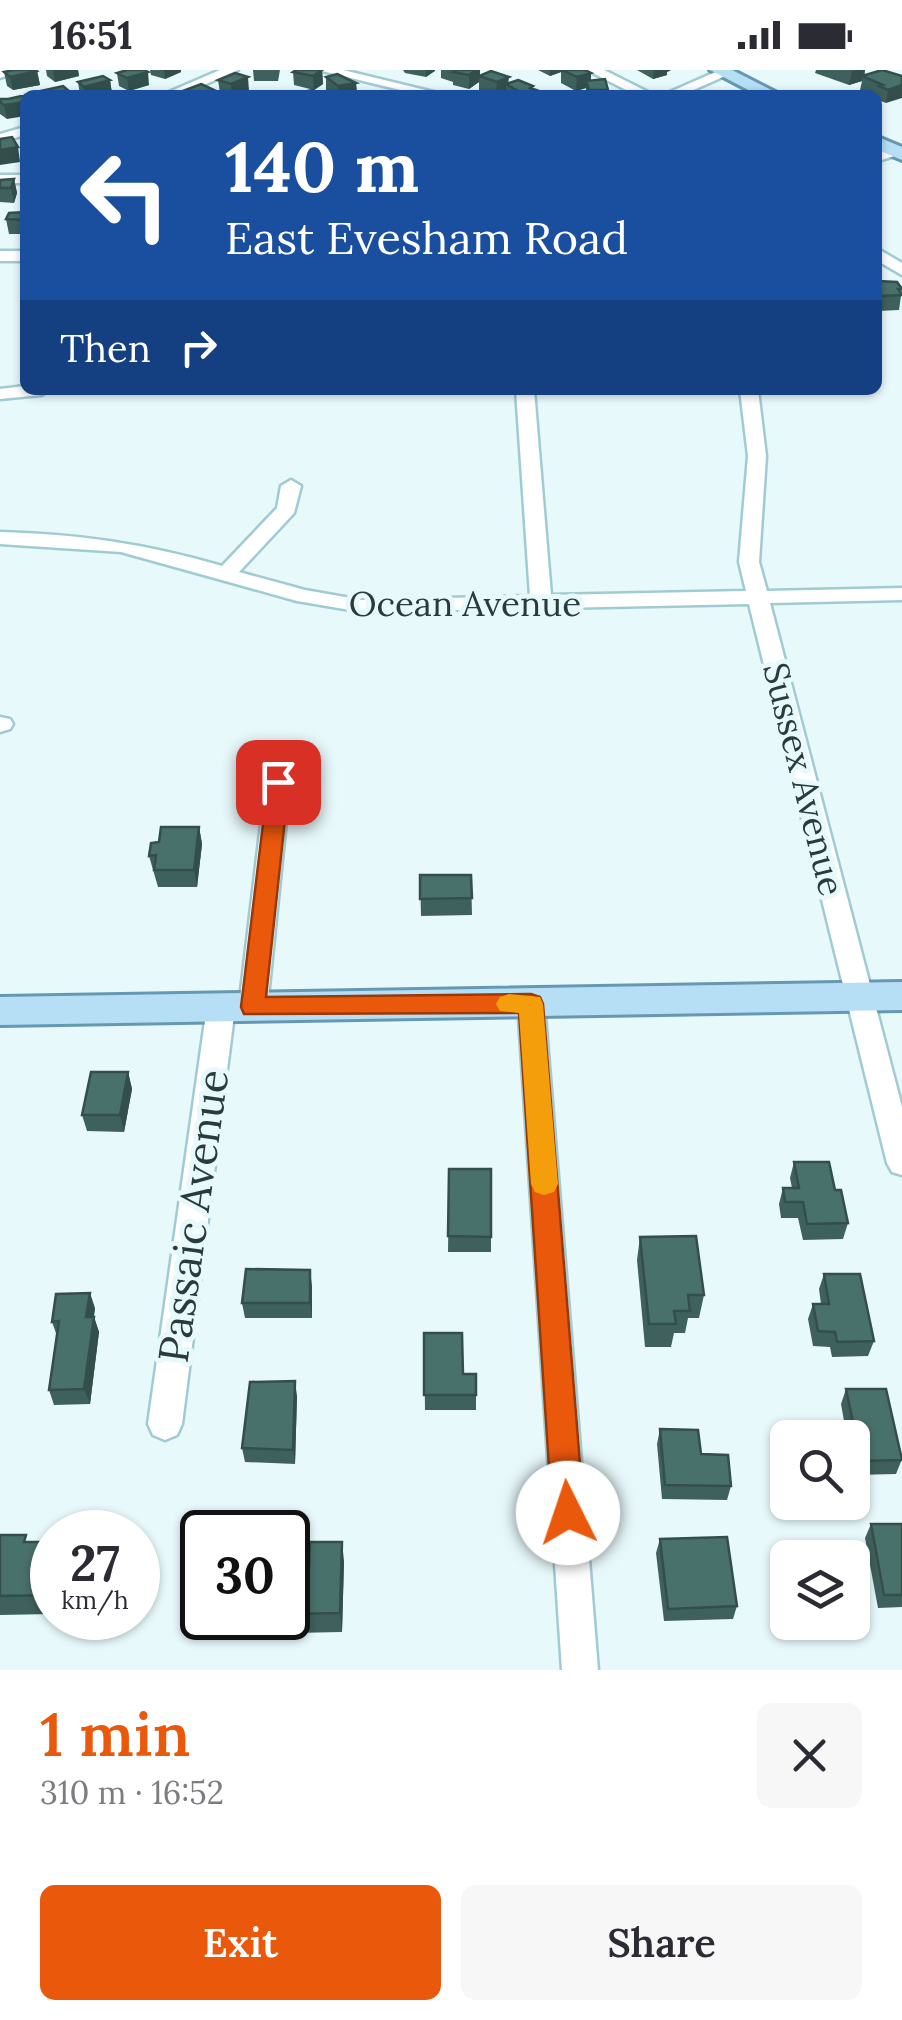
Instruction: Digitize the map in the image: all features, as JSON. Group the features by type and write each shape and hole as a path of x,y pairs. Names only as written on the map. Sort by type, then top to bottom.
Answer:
{"main road":[{"path":"721,72 761,90"},
{"path":"0,1011 902,996"}],"street":[{"path":"0,74 16,70"},
{"path":"181,90 231,70"},
{"path":"325,70 397,90"},
{"path":"594,70 636,90"},
{"path":"681,90 721,72"},
{"path":"525,395 541,604"},
{"name":"Sussex Avenue","path":"751,395 757,456 749,562 902,1163"},
{"path":"226,574 287,509 290,486"},
{"name":"Ocean Avenue","path":"0,538 115,545 326,602 362,606 902,594"},
{"name":"Passaic Avenue","path":"165,1424 278,782"},
{"path":"531,1004 580,1670"}],"building":[{"path":"322,70 313,76 293,72"},
{"path":"476,70 469,75 453,72"},
{"path":"562,70 585,70 591,73 577,77"},
{"path":"882,70 902,76 902,85 888,90 862,76"},
{"path":"37,71 10,77 4,72"},
{"path":"491,71 509,77 497,82 479,76"},
{"path":"148,72 127,78 117,73"},
{"path":"235,73 248,77 231,84 218,80"},
{"path":"337,74 356,83 338,86 326,77"},
{"path":"103,76 110,80 84,87 78,82"},
{"path":"605,79 608,90 589,90 586,81"},
{"path":"518,80 536,90 516,90 506,84"},
{"path":"201,84 214,90 186,90"},
{"path":"20,96 20,103 0,102"},
{"path":"12,137 18,147 0,150 0,139"},
{"path":"14,179 11,188 0,188 0,180"},
{"path":"20,212 20,220 6,219 9,213"},
{"path":"882,281 897,282 902,295 882,296"},
{"path":"161,827 199,827 194,870 154,870 156,855 149,856 151,843 159,842"},
{"path":"420,875 471,875 472,898 420,899"},
{"path":"91,1072 128,1072 120,1115 82,1115"},
{"path":"794,1162 829,1162 835,1190 841,1190 848,1223 807,1224 803,1202 785,1202 783,1188 799,1188"},
{"path":"449,1169 491,1169 491,1237 448,1236"},
{"path":"696,1236 704,1295 688,1295 690,1311 674,1311 676,1324 649,1324 640,1237"},
{"path":"246,1269 310,1270 310,1303 242,1303"},
{"path":"824,1274 860,1274 874,1341 837,1342 835,1332 818,1331 813,1304 829,1304"},
{"path":"90,1293 86,1317 94,1317 84,1389 49,1390 59,1321 52,1322 56,1294"},
{"path":"424,1333 462,1333 463,1374 476,1374 476,1395 424,1395"},
{"path":"295,1381 293,1450 242,1448 250,1382"},
{"path":"846,1389 886,1389 902,1460 870,1461 870,1420 852,1420"},
{"path":"660,1429 698,1430 701,1454 728,1455 731,1486 665,1485"},
{"path":"871,1524 902,1524 902,1595 884,1595"},
{"path":"0,1535 26,1535 24,1542 30,1542 30,1595 0,1596"},
{"path":"727,1537 737,1606 668,1609 660,1539"},
{"path":"310,1542 342,1542 340,1613 310,1614"}],"slow traffic":[{"path":"509,1004 531,1004 544,1184"}],"route":[{"path":"278,782 253,1007 531,1004 568,1513"}]}
